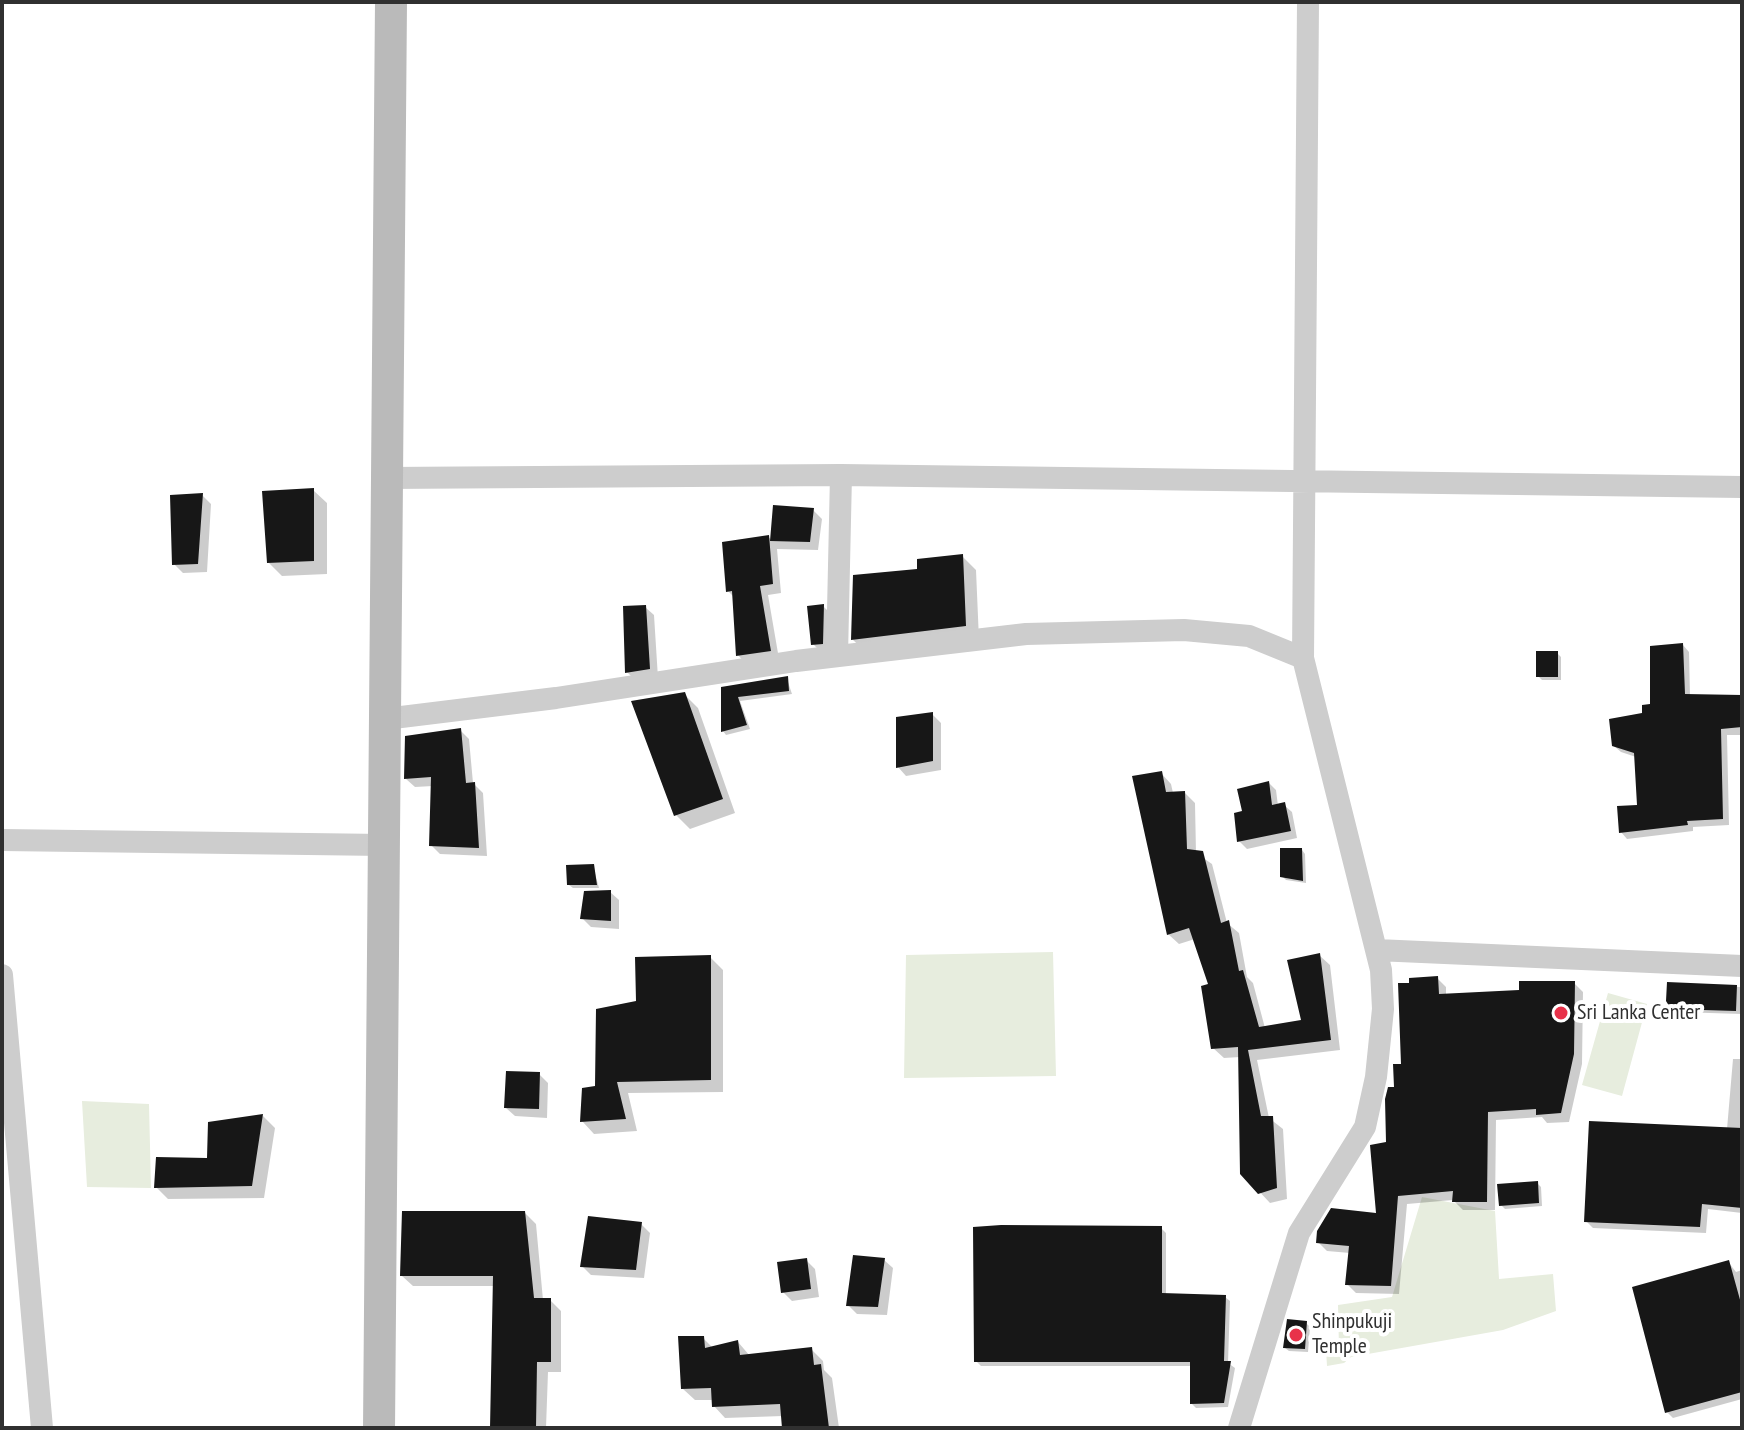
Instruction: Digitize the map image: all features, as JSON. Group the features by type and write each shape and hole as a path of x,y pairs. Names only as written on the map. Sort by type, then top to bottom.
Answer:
{"street":[{"path":"379,1428 391,2"},
{"path":"1239,1428 1299,1233 1365,1127 1376,1077 1383,1009 1381,970 1303,658 1308,2"},
{"path":"385,478 841,475 1742,487"},
{"path":"837,656 841,475"},
{"path":"385,719 556,698 682,676 1026,634 1184,630 1249,636 1303,658"},
{"path":"2,840 384,845"},
{"path":"1376,950 1742,966"},
{"path":"2,975 42,1428"}],"green space":[{"path":"1053,952 1056,1076 904,1078 906,955"},
{"path":"1608,993 1647,1004 1622,1096 1582,1085"},
{"path":"82,1101 149,1104 151,1188 87,1187"},
{"path":"1422,1197 1495,1211 1499,1279 1553,1274 1556,1311 1503,1330 1351,1357 1344,1363 1327,1366 1326,1349 1339,1349 1338,1305 1392,1297"}],"building":[{"path":"314,488 314,561 267,563 262,491"},
{"path":"203,493 198,564 172,565 170,495"},
{"path":"773,505 814,508 810,542 770,541"},
{"path":"769,535 773,584 760,586 771,651 736,656 732,591 726,592 722,542"},
{"path":"963,554 966,626 851,640 853,575 917,569 917,559"},
{"path":"824,604 823,644 811,645 807,606"},
{"path":"646,605 650,669 625,673 623,606"},
{"path":"1683,643 1685,694 1742,695 1742,727 1721,729 1723,819 1687,821 1688,825 1619,833 1617,806 1637,805 1634,753 1612,746 1609,719 1642,713 1642,705 1650,704 1650,646"},
{"path":"1536,651 1558,651 1558,677 1536,677"},
{"path":"788,676 789,691 738,697 747,725 721,732 721,687"},
{"path":"685,692 723,799 674,816 631,701"},
{"path":"933,712 933,761 896,768 896,717"},
{"path":"461,728 466,783 475,782 479,848 429,846 431,777 404,779 405,736"},
{"path":"1162,771 1166,792 1185,791 1187,849 1203,851 1221,923 1229,920 1239,971 1243,970 1259,1027 1301,1020 1287,960 1320,953 1331,1040 1248,1050 1261,1116 1273,1116 1277,1188 1258,1194 1240,1174 1238,1047 1211,1049 1201,986 1208,984 1189,928 1167,935 1132,776"},
{"path":"1269,781 1272,805 1285,802 1291,831 1237,842 1234,813 1242,811 1237,789"},
{"path":"1280,848 1302,848 1303,881 1280,877"},
{"path":"594,864 597,885 567,885 566,865"},
{"path":"611,890 611,921 580,919 584,891"},
{"path":"711,955 711,1080 617,1082 626,1119 580,1122 582,1088 595,1086 596,1009 636,1001 635,957"},
{"path":"1438,976 1439,994 1519,990 1519,981 1575,981 1574,1054 1561,1113 1536,1115 1536,1109 1488,1112 1487,1202 1452,1202 1453,1191 1398,1196 1391,1286 1345,1285 1349,1246 1316,1243 1317,1231 1331,1208 1376,1213 1370,1145 1386,1142 1385,1099 1388,1087 1394,1087 1393,1064 1401,1064 1398,983 1409,983 1409,978"},
{"path":"1667,982 1737,985 1736,1011 1671,1009 1666,1001"},
{"path":"506,1071 540,1072 539,1109 504,1108"},
{"path":"263,1114 252,1186 154,1188 156,1157 207,1158 208,1122"},
{"path":"1589,1121 1742,1128 1742,1208 1702,1204 1700,1227 1584,1222"},
{"path":"1538,1181 1539,1203 1499,1206 1497,1184"},
{"path":"402,1211 525,1211 534,1298 551,1298 551,1362 537,1362 536,1428 490,1428 493,1276 400,1276"},
{"path":"588,1216 642,1222 636,1270 580,1267"},
{"path":"1162,1226 1162,1293 1226,1295 1224,1361 1231,1361 1224,1403 1190,1404 1190,1362 974,1362 973,1227"},
{"path":"853,1255 885,1258 878,1307 846,1306"},
{"path":"807,1258 811,1289 781,1293 777,1262"},
{"path":"1729,1260 1742,1307 1742,1392 1665,1413 1632,1287"},
{"path":"1287,1319 1307,1321 1305,1349 1283,1348"},
{"path":"678,1336 704,1336 705,1348 738,1340 740,1355 812,1347 814,1365 821,1364 829,1428 782,1428 780,1404 712,1407 711,1388 681,1389"}],"place":[{"name":"Sri Lanka Center","path":"1561,1013"},
{"name":"Shinpukuji Temple","path":"1296,1335"}]}
